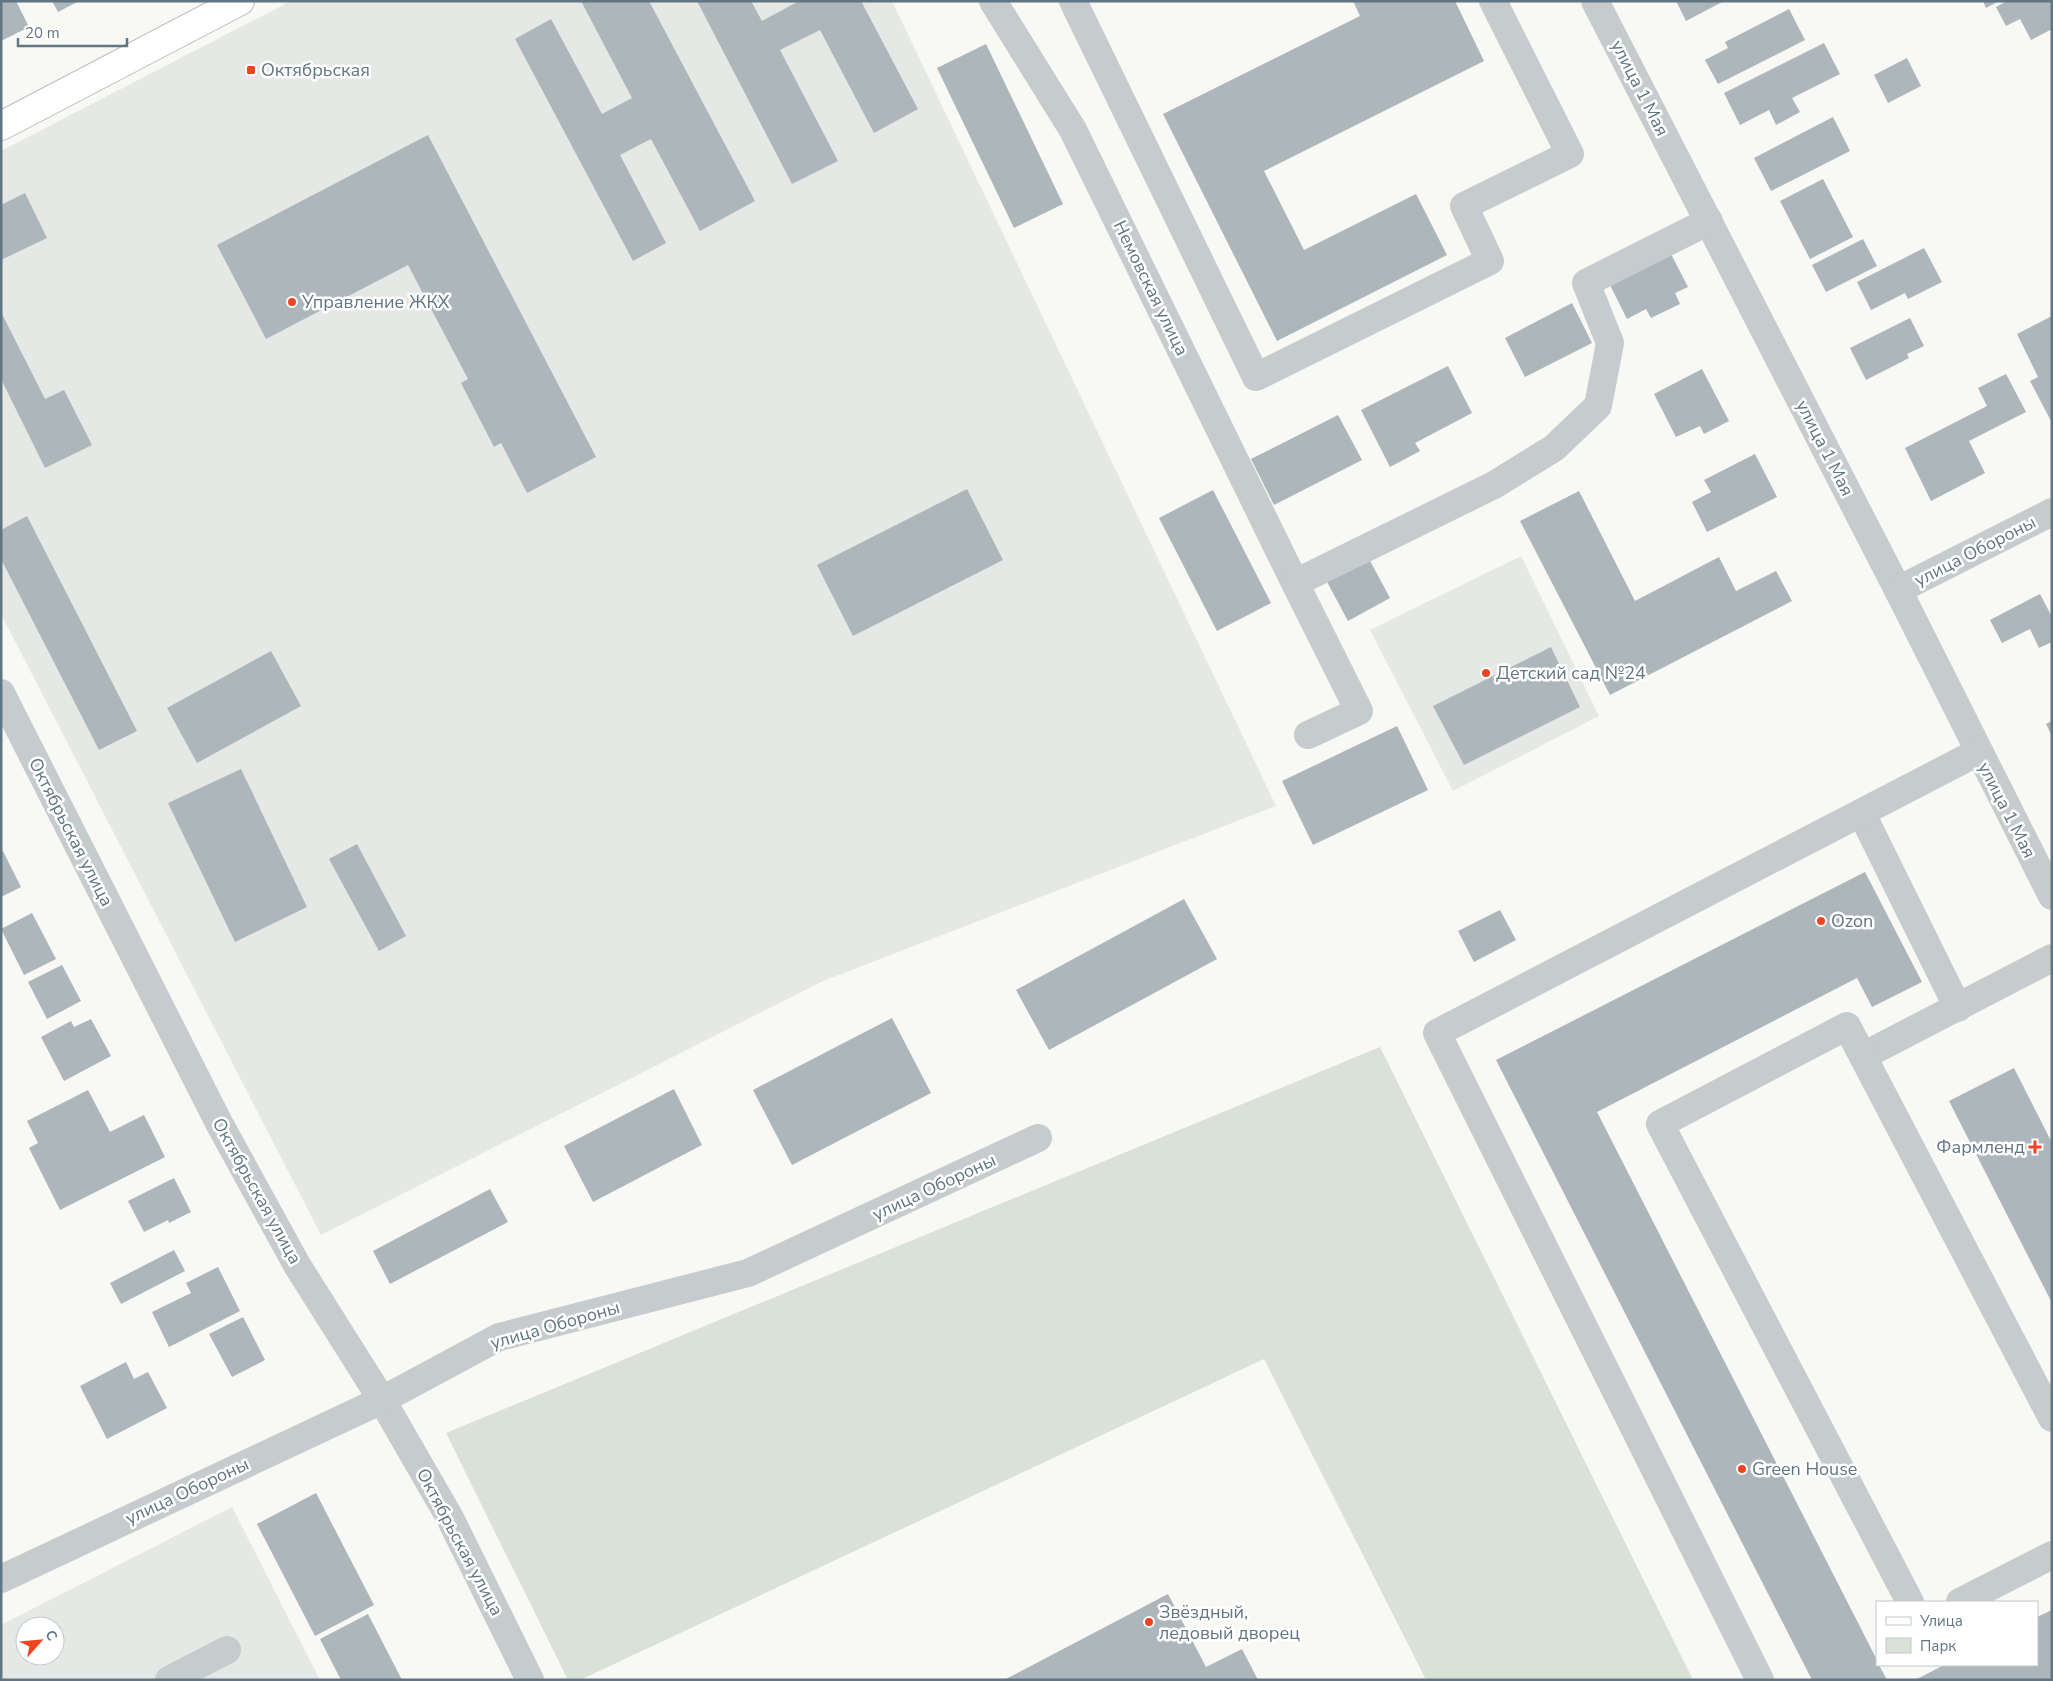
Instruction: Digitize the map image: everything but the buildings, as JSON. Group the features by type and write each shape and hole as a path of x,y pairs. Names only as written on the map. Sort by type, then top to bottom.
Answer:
{"main road":[{"path":"1,126 240,1"}],"street":[{"name":"Немовская улица","path":"993,1 1073,130 1359,711 1308,735"},
{"path":"1073,1 1256,377 1490,262 1464,206 1570,154 1493,1"},
{"name":"улица 1 Мая","path":"1595,1 1898,590 2052,896"},
{"path":"1295,582 1494,485 1554,448 1598,406 1610,343 1586,283 1709,221"},
{"name":"улица Обороны","path":"1898,590 2052,512"},
{"name":"Октябрьская улица","path":"1,693 223,1131 297,1265 382,1400 450,1518 530,1680"},
{"path":"1760,1680 1437,1033 1862,814 1978,752"},
{"path":"1862,814 1958,1008"},
{"path":"1863,1056 2052,958"},
{"path":"1909,1601 1660,1124 1847,1026 2052,1418"},
{"name":"улица Обороны","path":"1,1579 382,1400 499,1337 748,1273 1038,1138"},
{"path":"1962,1601 2052,1555"},
{"path":"169,1680 227,1650"}],"shaded area":[{"path":"291,1 892,1 1276,806 823,981 321,1235 1,614 1,151"},
{"name":"Детский сад №24","path":"1521,556 1599,716 1453,791 1370,630"},
{"path":"232,1507 320,1680 1,1680 1,1625 15,1618 15,1666 65,1666 65,1616 19,1616"}],"green space":[{"path":"1380,1047 1693,1680 1426,1680 1264,1359 580,1680 568,1680 446,1433"}],"place":[{"name":"Октябрьская","path":"251,70"},
{"name":"Управление ЖКХ","path":"292,302"},
{"name":"Детский сад №24","path":"1486,673"},
{"name":"Ozon","path":"1821,921"},
{"name":"Фармленд","path":"2035,1147"},
{"name":"Green House","path":"1742,1469"},
{"name":"Звёздный, ледовый дворец","path":"1149,1622"}]}
